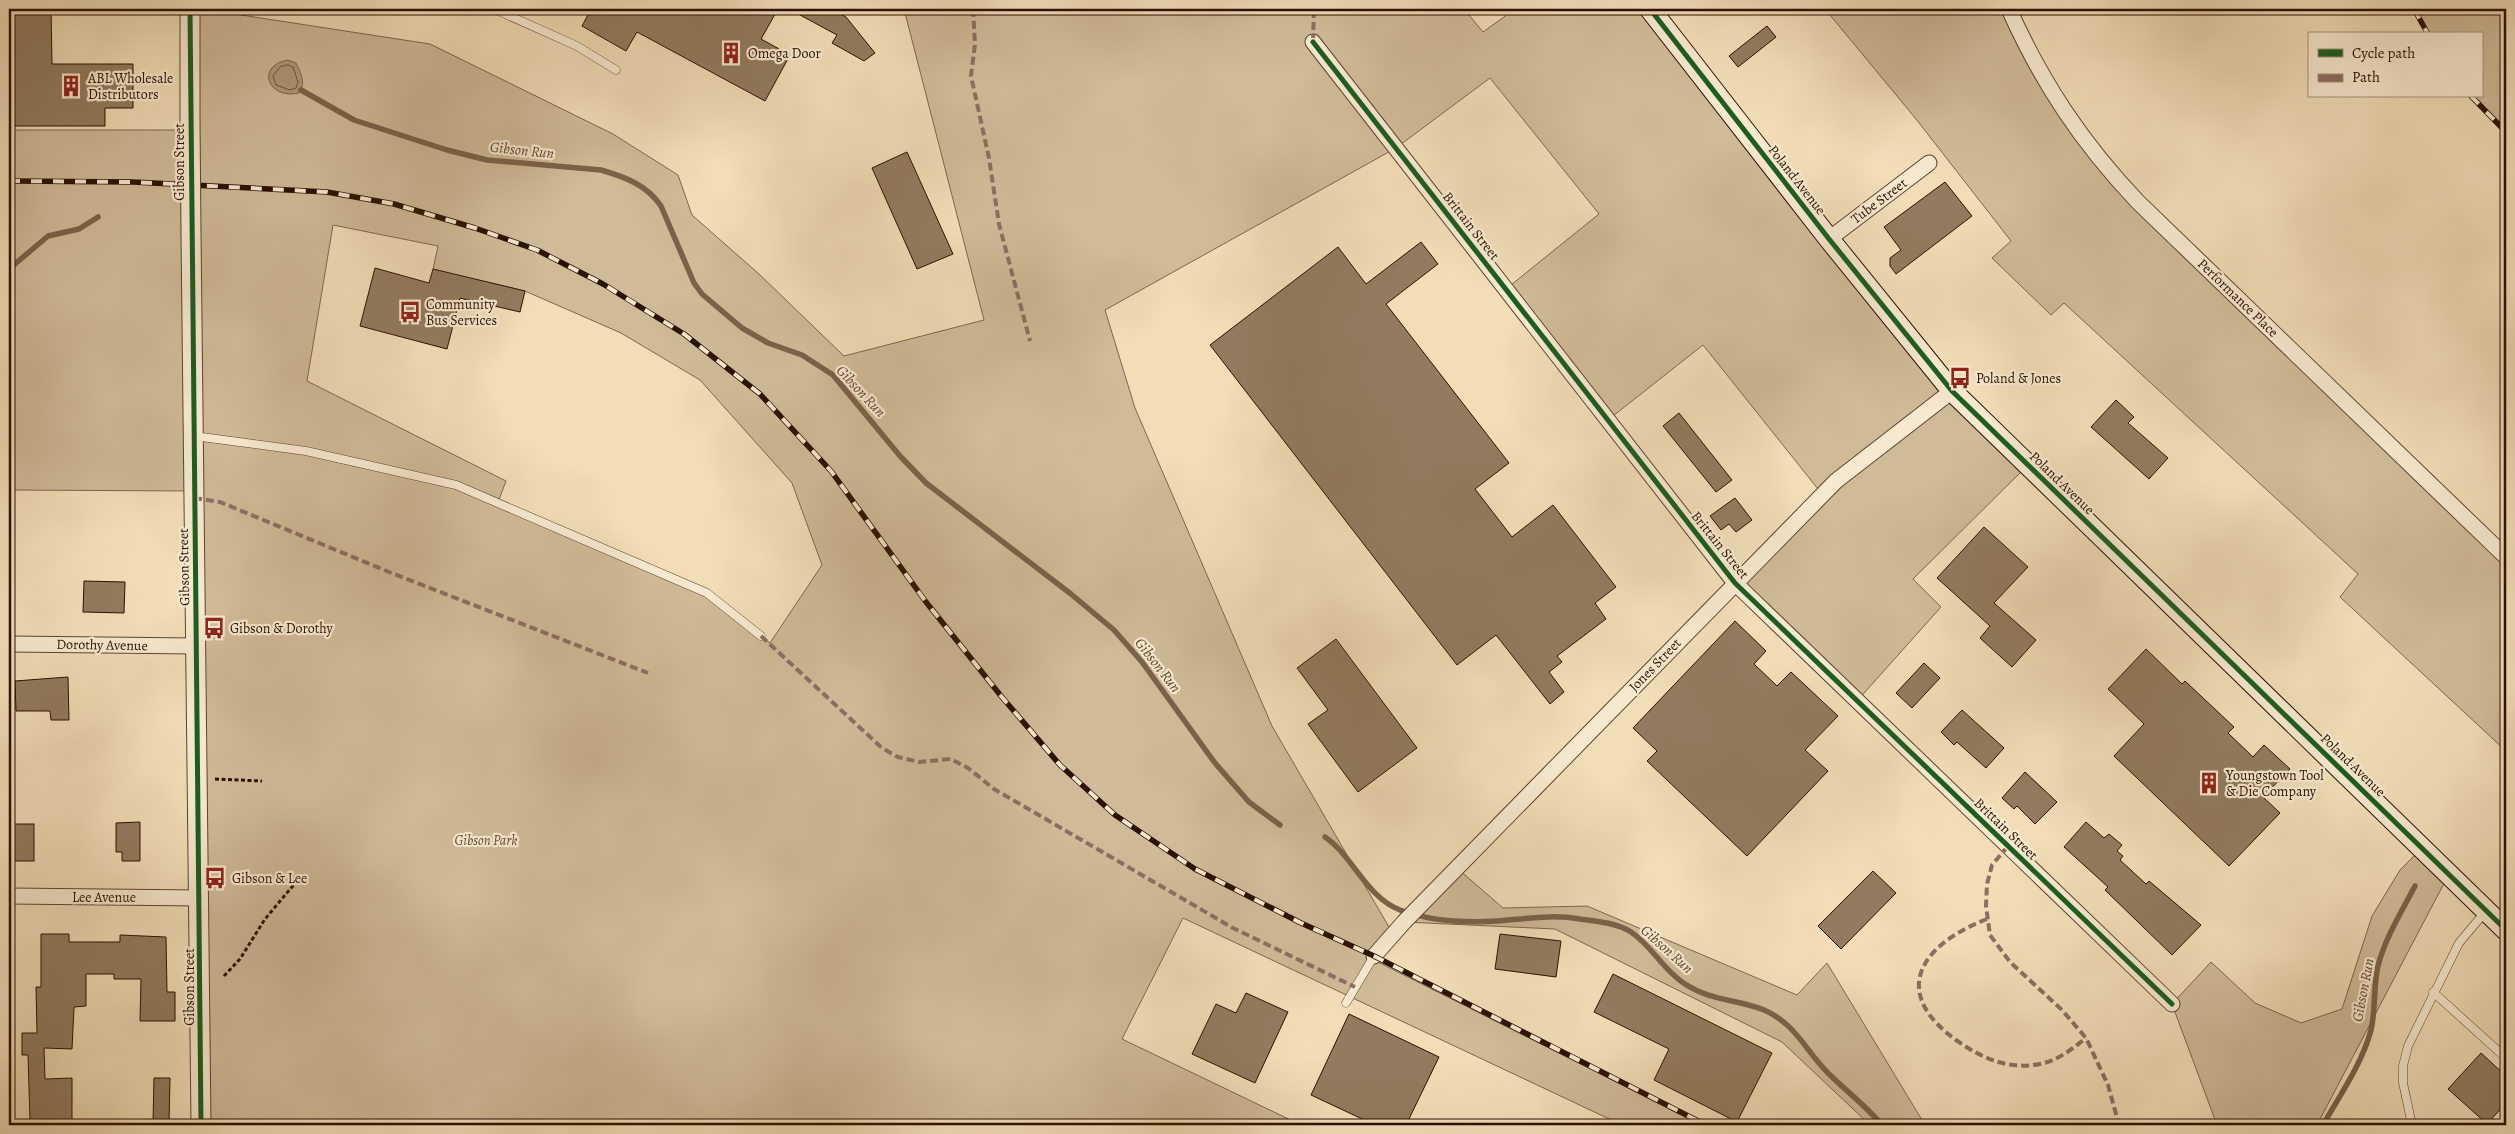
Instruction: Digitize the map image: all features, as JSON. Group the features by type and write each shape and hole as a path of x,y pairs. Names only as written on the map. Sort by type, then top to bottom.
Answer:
{"main road":[{"name":"Poland Avenue","path":"1650,9 1829,239 1952,391 2506,930"}],"street":[{"name":"Gibson Street","path":"190,9 201,1125"},
{"name":"Performance Place","path":"2009,9 2040,74 2086,143 2109,171 2138,202 2506,557"},
{"name":"Brittain Street","path":"1313,42 1735,584 2172,1004"},
{"name":"Tube Street","path":"1829,239 1929,162"},
{"name":"Jones Street","path":"1374,956 1435,890 1836,481 1952,391"},
{"name":"Dorothy Avenue","path":"9,644 196,646"},
{"name":"Lee Avenue","path":"9,896 200,898"}],"lane":[{"path":"494,9 577,46 616,70"},
{"path":"194,436 306,451 456,485 706,594 761,636"},
{"path":"2412,1125 2403,1083 2403,1066 2408,1046 2459,943 2486,911"},
{"path":"1346,1004 1374,956"},
{"path":"2434,992 2506,1058"}],"path":[{"path":"215,779 262,781"},
{"path":"224,976 240,959 266,919 297,881"}],"green space":[{"name":"Gibson Park","path":"190,9 202,9 430,44 613,134 678,175 692,215 759,274 844,356 984,320 904,9 1464,9 1483,32 1515,9 1650,9 1829,239 2028,465 1913,579 1941,607 1857,701 1735,583 1822,494 1703,345 1608,420 1506,289 1599,214 1490,78 1396,148 1105,310 1135,408 1272,726 1393,934 1372,959 1702,1125 1622,1125 1183,918 1122,1039 1301,1125 201,1125 194,491 9,490 9,130 190,130","holes":["333,225 438,246 433,269 466,278 461,298 468,300 473,279 525,291 621,333 700,380 792,483 822,565 770,643 707,593 498,502 506,481 307,381"]},
{"path":"1825,9 2009,9 2086,143 2506,557 2506,751 2340,597 2358,574 2064,303 2051,315 1992,258 2011,241 1916,119"},
{"path":"2414,9 2506,9 2506,132 2473,98 2482,98 2482,32 2427,32"},
{"path":"2422,848 2449,874 2317,1125 2217,1125 2172,1004 2211,962 2255,1003 2301,1023 2342,1009 2372,916 2400,870"},
{"path":"1457,868 1503,908 1587,906 1797,995 1827,963 1925,1125 1870,1125 1782,1042 1555,929 1404,922"}],"water":[{"path":"288,60 296,63 301,74 302,86 299,93 288,94 280,92 273,87 270,81 271,69 278,63"}],"building":[{"name":"ABL Wholesale Distributors","path":"9,9 51,9 52,64 133,64 133,108 105,108 105,126 9,126"},
{"name":"Omega Door","path":"591,9 778,9 761,39 790,55 765,101 637,32 626,51 582,26"},
{"name":"Omega Door","path":"789,9 832,9 846,17 875,53 864,61 832,43 837,35"},
{"path":"1767,26 1776,37 1738,67 1729,56"},
{"path":"907,152 953,254 917,269 872,168"},
{"path":"1945,182 1972,216 1896,274 1890,266 1890,258 1901,250 1884,227"},
{"path":"1421,242 1438,264 1386,304 1509,463 1475,489 1512,537 1553,505 1616,587 1595,603 1606,619 1557,656 1562,662 1549,672 1564,692 1550,704 1496,635 1457,665 1210,345 1338,247 1366,284"},
{"name":"Community Bus Services","path":"375,268 429,283 433,269 525,291 520,312 460,298 447,349 360,326"},
{"path":"2116,400 2134,417 2128,423 2168,458 2149,479 2091,427"},
{"path":"1679,413 1732,480 1716,492 1663,426"},
{"path":"1735,498 1752,520 1736,532 1729,524 1721,530 1710,516"},
{"path":"1984,527 2028,567 1994,603 2036,640 2012,667 1980,638 1990,626 1937,578"},
{"path":"84,581 125,582 124,613 83,612"},
{"path":"1735,621 1766,651 1754,664 1777,686 1791,672 1838,716 1805,750 1828,771 1747,856 1647,761 1657,751 1633,728"},
{"path":"1336,639 1417,748 1358,792 1308,724 1328,710 1297,668"},
{"name":"Youngstown Tool & Die Company","path":"2146,649 2182,684 2185,681 2234,727 2228,733 2253,757 2264,745 2290,769 2263,797 2280,813 2229,866 2114,756 2144,724 2108,689"},
{"path":"1924,663 1940,678 1912,708 1896,693"},
{"path":"68,677 69,720 51,720 50,711 16,711 15,681"},
{"path":"1962,710 2004,748 1986,768 1957,742 1954,745 1941,732"},
{"path":"2025,772 2057,802 2035,824 2017,806 2014,809 2002,798"},
{"path":"140,822 140,861 122,861 122,852 116,852 116,823"},
{"path":"2086,822 2104,838 2109,834 2122,845 2117,851 2123,856 2120,860 2146,884 2149,881 2201,925 2172,955 2105,890 2108,887 2064,847"},
{"path":"9,824 34,824 34,861 9,861"},
{"path":"1873,871 1896,893 1841,949 1818,926"},
{"path":"41,934 69,934 69,942 120,942 120,935 166,937 167,992 175,992 175,1021 140,1021 141,979 114,979 114,974 86,974 86,1006 74,1007 72,1049 44,1048 45,1079 72,1078 72,1121 30,1120 28,1055 22,1055 22,1033 37,1033 36,987 41,987"},
{"path":"1500,934 1561,941 1556,977 1495,969"},
{"path":"1613,974 1772,1053 1737,1122 1654,1080 1669,1049 1594,1012"},
{"path":"1246,993 1288,1012 1255,1083 1192,1054 1216,1004 1236,1013"},
{"path":"1349,1014 1439,1057 1406,1125 1375,1125 1311,1095"},
{"path":"2481,1053 2506,1076 2506,1103 2487,1124 2448,1089"},
{"path":"154,1078 170,1078 169,1122 153,1122"}],"waterway":[{"name":"Gibson Run","path":"301,90 354,120 447,150 487,160 601,170 627,179 649,192 661,206 694,283 702,294 742,328 768,343 802,355 833,375 900,456 926,483 1071,594 1114,630 1142,662 1215,763 1249,802 1280,825"},
{"name":"Gibson Run","path":"9,269 48,236 79,229 98,217"},
{"name":"Gibson Run","path":"1325,837 1344,855 1378,896 1388,904 1411,914 1435,919 1473,922 1549,917 1570,918 1606,923 1619,926 1631,932 1678,979 1695,990 1714,997 1754,1006 1775,1016 1792,1030 1828,1073 1882,1125"},
{"name":"Gibson Run","path":"2323,1125 2350,1079 2367,1043 2373,1022 2376,974 2381,956 2394,925 2415,886"}],"railway":[{"path":"2414,9 2427,32"},
{"path":"2473,98 2506,132"},
{"path":"9,181 133,182 327,192 394,204 475,228 537,250 603,284 684,334 760,394 831,471 926,602 1001,696 1060,765 1115,815 1195,869 1301,923 1374,956 1706,1125"}],"marked path":[{"path":"973,9 975,44 971,76 989,158 999,224 1030,341"},
{"path":"1313,42 1314,9"},
{"path":"194,498 220,502 389,572 648,673"},
{"path":"761,636 882,748 898,757 919,762 951,759 968,768 994,789 1233,928 1355,987"},
{"path":"2008,846 1992,865 1987,884 1986,906 1990,935 2010,962 2062,1010 2086,1038 2108,1085 2119,1125"},
{"path":"1987,919 1944,942 1930,956 1921,972 1919,988 1924,1006 1937,1024 1959,1042 1987,1058 1997,1062 2018,1065 2040,1064 2053,1060 2065,1054 2086,1038"}],"cycle path":[{"path":"190,9 201,1125"},
{"path":"1650,9 1829,239 1952,391 2506,930"},
{"path":"1313,42 1735,583 2172,1004"}],"place":[{"name":"Omega Door","path":"731,53"},
{"name":"ABL Wholesale Distributors","path":"71,86"},
{"name":"Community Bus Services","path":"410,312"},
{"name":"Poland & Jones","path":"1960,378"},
{"name":"Gibson & Dorothy","path":"214,628"},
{"name":"Youngstown Tool & Die Company","path":"2209,783"},
{"name":"Gibson & Lee","path":"215,878"}]}
